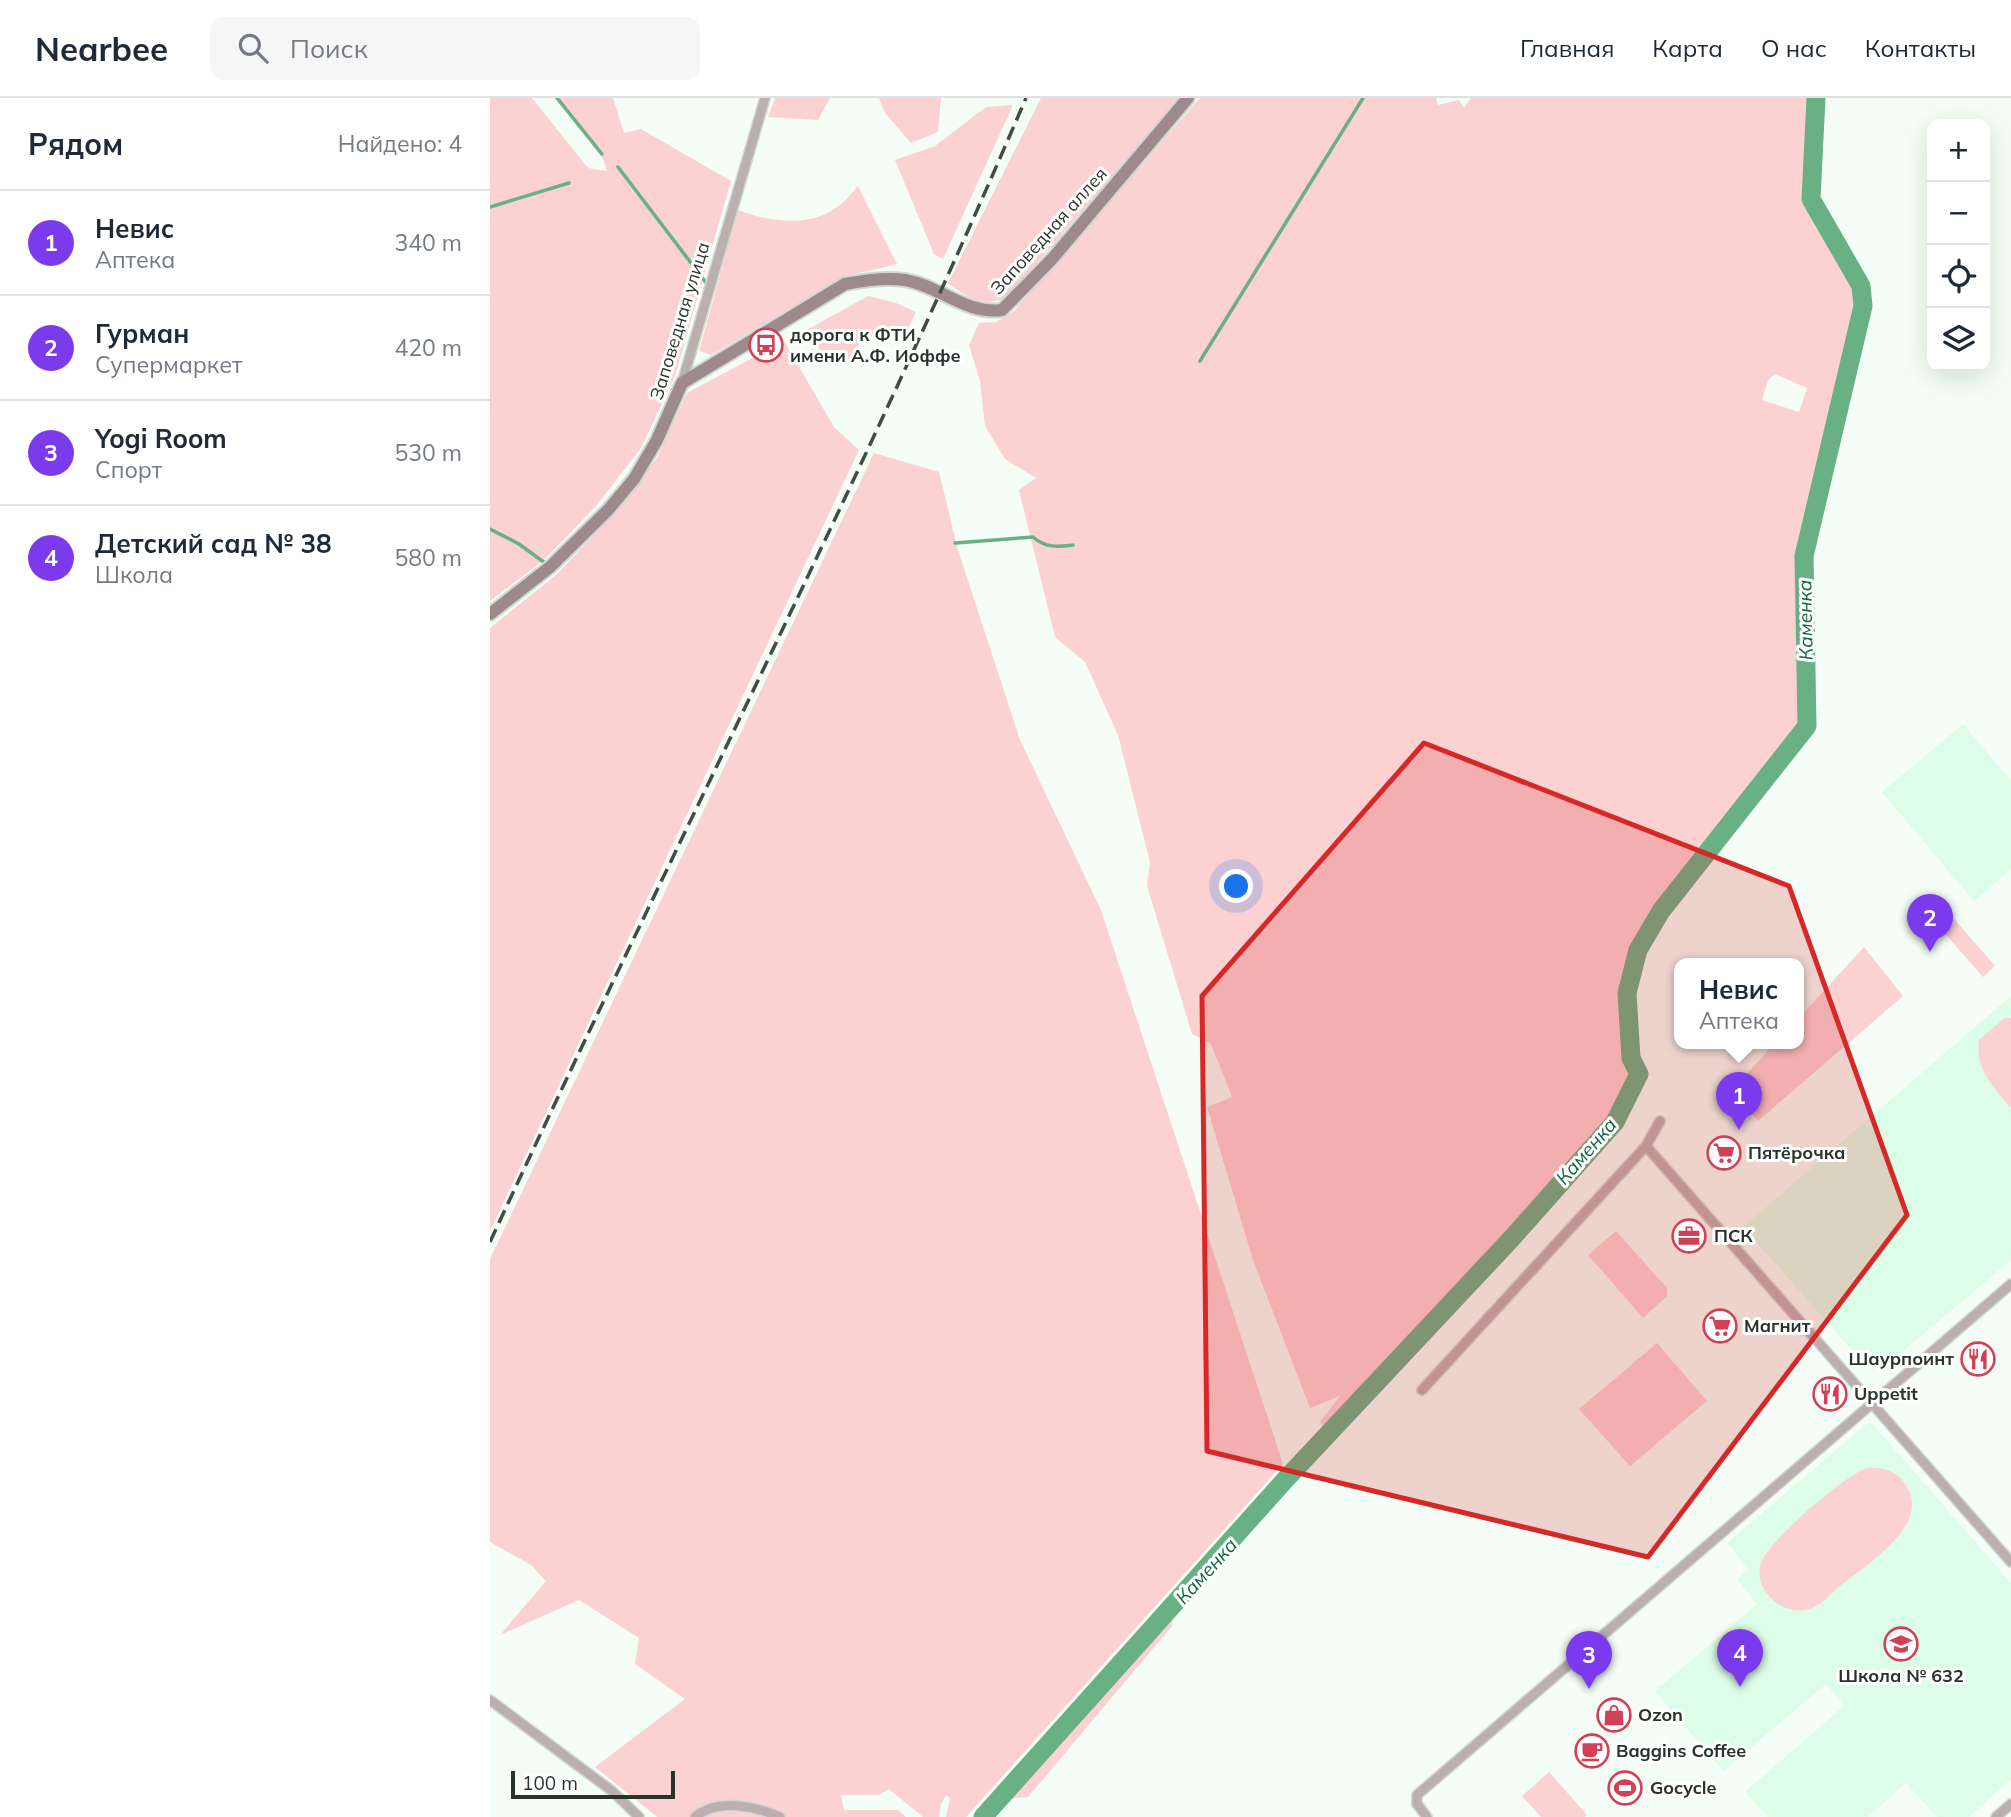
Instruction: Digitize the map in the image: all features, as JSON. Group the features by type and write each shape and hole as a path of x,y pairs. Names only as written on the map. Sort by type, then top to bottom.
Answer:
{"street":[{"name":"Заповедная улица","path":"490,614 550,567 617,499 634,479 657,440 682,383 765,98"},
{"name":"Заповедная аллея","path":"682,383 845,284 871,279 905,280 976,310 1002,310 1052,259 1188,98"},
{"path":"1422,1390 1646,1146 1660,1121"},
{"path":"1646,1146 2011,1562"},
{"path":"1427,1817 1417,1804 1417,1795 2011,1284"},
{"path":"490,1700 612,1791 639,1817"},
{"path":"1996,1817 2011,1804"},
{"path":"695,1817 707,1807 755,1807 780,1817"}],"highlighted area":[{"path":"1424,743 1789,886 1907,1215 1648,1557 1207,1451 1202,996"}],"shaded area":[{"path":"490,98 532,98 588,168 607,171 603,159 555,98 613,98 624,133 641,129 731,181 675,376 641,448 596,506 544,560 490,601"},
{"path":"775,98 830,98 818,120 768,117"},
{"path":"879,98 941,98 938,132 911,143 885,113"},
{"path":"1041,98 1179,98 1008,297 991,302 976,300 948,283"},
{"path":"1200,98 1436,98 1438,105 1459,100 1464,108 1471,98 1809,98 1804,200 1859,299 1798,553 1805,721 1679,881 1631,948 1627,993 1631,1058 1639,1074 1615,1122 1329,1435 1320,1422 1340,1396 1310,1408 1253,1260 1207,1107 1232,1097 1211,1044 1192,1034 1147,886 1150,862 1118,735 1085,662 1055,637 1019,490 1036,478 1005,459 985,426 980,381 969,345 979,323 996,322 1013,312","holes":["1775,374 1807,388 1799,412 1762,400 1768,380"]},
{"path":"1013,105 943,259 934,254 895,160 935,146 986,107"},
{"path":"858,186 897,264 843,277 711,355 699,351 738,210 774,220 811,219 837,207"},
{"path":"868,296 896,303 916,312 903,339 871,337 861,343 850,359 834,364 803,332"},
{"path":"784,341 834,427 859,450 490,1231 490,628 557,574 610,518 657,458 687,393"},
{"path":"874,453 939,472 958,550 1020,740 1101,910 1283,1464 966,1817 946,1817 950,1798 946,1795 939,1817 923,1817 889,1789 879,1795 841,1795 844,1810 898,1810 906,1817 657,1817 595,1767 685,1699 635,1664 639,1638 579,1600 500,1635 546,1581 531,1565 490,1542 490,1259"},
{"path":"1963,724 2011,781 2011,869 1974,901 1882,792"},
{"path":"1942,905 1995,966 1983,977 1922,907"},
{"path":"1864,947 1903,996 1758,1121 1732,1090 1769,1049 1804,1049 1804,1013"},
{"path":"2011,996 2011,1260 1882,1369 1874,1359 1866,1366 1743,1227"},
{"path":"2005,1018 2011,1018 2011,1108 1987,1077 1978,1051 1979,1040"},
{"path":"1616,1231 1667,1288 1667,1296 1643,1318 1588,1255"},
{"path":"1657,1343 1707,1401 1630,1466 1579,1409"},
{"name":"Школа № 632","path":"1870,1421 2011,1583 2011,1779 1969,1817 1937,1817 1906,1783 1868,1817 1768,1817 1745,1792 1844,1706 1826,1684 1723,1771 1655,1691 1757,1604 1737,1579 1749,1569 1727,1543"},
{"path":"1867,1468 1890,1471 1907,1487 1912,1502 1910,1517 1902,1532 1876,1558 1817,1606 1793,1610 1774,1601 1762,1584 1760,1574 1766,1553 1808,1510 1856,1473"},
{"path":"1171,1608 1172,1626 1028,1797 998,1800"},
{"path":"1549,1772 1587,1815 1585,1817 1541,1817 1522,1796"}],"waterway":[{"path":"557,98 602,154"},
{"path":"1200,361 1363,98"},
{"name":"Каменка","path":"983,1817 1285,1480 1512,1238 1615,1122 1639,1074 1631,1058 1627,993 1638,950 1661,911 1807,726 1804,556 1863,306 1861,286 1811,199 1816,98"},
{"path":"618,167 707,284"},
{"path":"490,207 569,183"},
{"path":"490,529 519,544 549,566"},
{"path":"955,543 1033,537 1052,546 1073,545"}],"railway":[{"path":"490,1242 830,529 963,243 1026,98"}],"place":[{"name":"дорога к ФТИ имени А.Ф. Иоффе","path":"766,345"},
{"name":"Гурман","path":"1930,952"},
{"name":"Невис","path":"1739,1130"},
{"name":"Пятёрочка","path":"1724,1153"},
{"name":"ПСК","path":"1689,1236"},
{"name":"Магнит","path":"1720,1326"},
{"name":"Шаурпоинт","path":"1978,1359"},
{"name":"Uppetit","path":"1830,1394"},
{"name":"Школа № 632","path":"1901,1644"},
{"name":"Детский сад № 38","path":"1740,1687"},
{"name":"Yogi Room","path":"1589,1689"},
{"name":"Ozon","path":"1614,1715"},
{"name":"Baggins Coffee","path":"1592,1751"},
{"name":"Gocycle","path":"1625,1788"}]}
